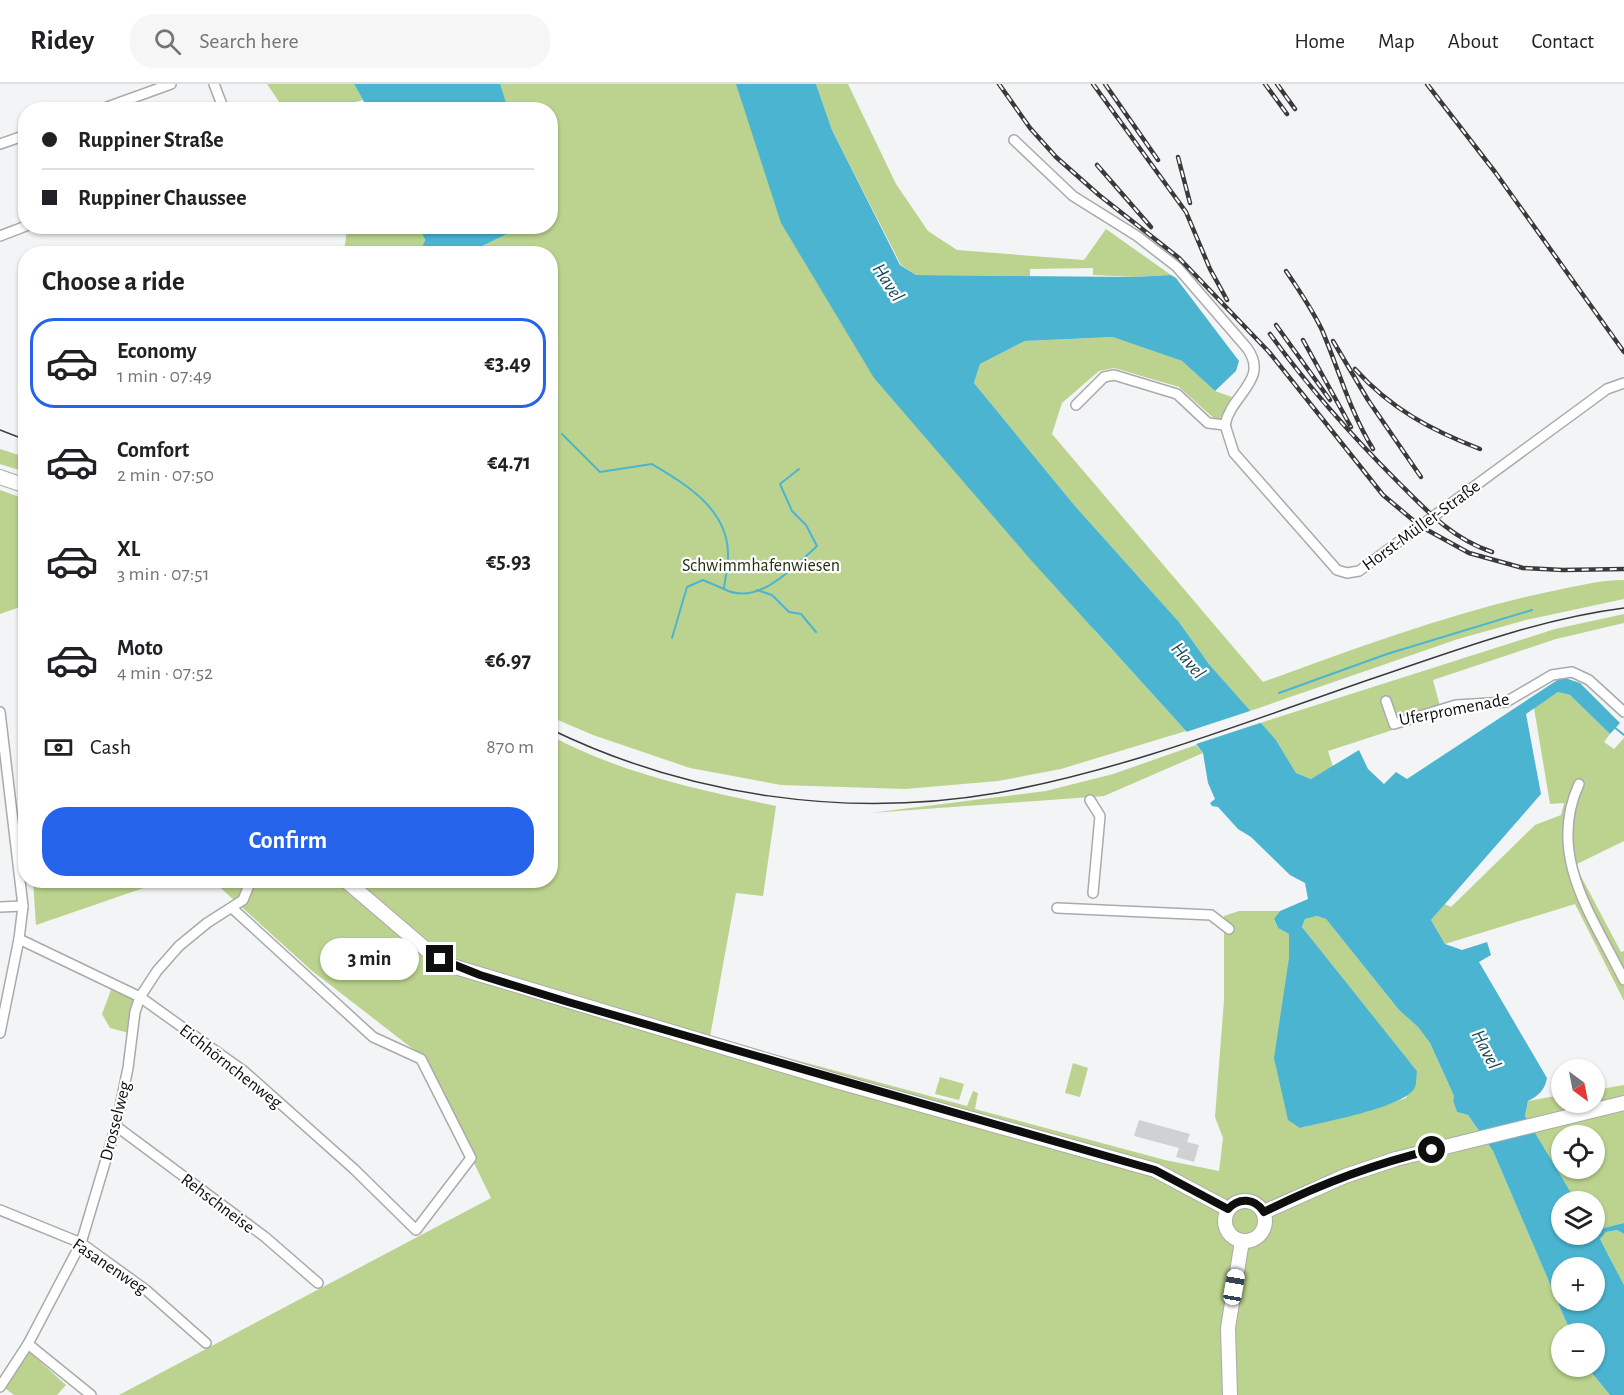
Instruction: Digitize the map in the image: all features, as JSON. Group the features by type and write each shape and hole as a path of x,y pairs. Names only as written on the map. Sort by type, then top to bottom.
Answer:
{"main road":[{"path":"0,477 18,483"},
{"path":"354,888 428,951 452,966 836,1081 1155,1170 1228,1209"},
{"path":"1264,1212 1345,1176 1396,1159 1624,1103"},
{"path":"1248,1200 1257,1204 1264,1212 1265,1227 1262,1233 1250,1241 1242,1241 1226,1229 1228,1209 1237,1202 1248,1200"},
{"path":"1230,1395 1227,1342 1242,1241"}],"street":[{"path":"121,102 171,84"},
{"path":"214,84 221,102"},
{"path":"0,144 18,138"},
{"path":"1014,140 1073,196 1137,236 1177,267 1247,348 1255,363 1253,379 1233,402 1225,425 1208,423 1176,394 1124,376 1104,376 1076,405"},
{"path":"0,236 18,229"},
{"name":"Horst-Müller-Straße","path":"1225,425 1234,453 1337,570 1347,573 1359,571 1607,389 1624,382"},
{"name":"Uferpromenade","path":"1386,701 1394,724 1456,705 1506,702 1552,675 1572,672 1589,680 1624,712"},
{"path":"0,712 18,864"},
{"path":"1579,784 1570,812 1568,856 1576,884 1624,980"},
{"path":"1090,800 1100,816 1093,893"},
{"path":"0,1034 20,939 23,906 21,888"},
{"name":"Drosselweg","path":"0,1387 28,1344 81,1243 116,1126 128,1068 135,1012 140,997 157,970 179,946 207,923 243,900 248,888"},
{"path":"0,907 23,906"},
{"name":"Eichhörnchenweg","path":"20,939 140,997 245,1072 354,1169 416,1230 471,1158 421,1059 373,1037 232,908"},
{"path":"1056,908 1211,915 1229,929"},
{"name":"Rehschneise","path":"116,1126 265,1237 318,1283"},
{"name":"Fasanenweg","path":"0,1210 81,1243 146,1290 206,1343"},
{"path":"28,1344 91,1395"}],"green space":[{"path":"267,84 354,84 363,100 355,102 279,102"},
{"name":"Schwimmhafenwiesen","path":"492,84 743,84 1095,631 1186,731 1061,769 998,781 905,789 781,785 690,768 593,735 558,720 558,342 560,344 558,342 558,246 482,246 505,234 558,234 558,102 498,102"},
{"path":"816,84 848,84 896,184 928,231 957,250 1084,260 1106,229 1171,275 1134,277 1093,275 1093,268 1030,269 1030,276 916,275 901,265 832,130"},
{"path":"346,234 424,234 425,236 424,246 345,246"},
{"path":"1114,337 1182,361 1215,391 1232,397 1218,422 1179,387 1114,368 1099,371 1062,403 1052,434 1263,682 1436,622 1543,593 1593,583 1624,580 1624,599 1526,620 1458,639 1250,711 1209,664 1179,622 1075,506 974,383 980,364 1025,341"},
{"path":"0,449 18,455 18,470 0,464"},
{"path":"0,490 18,496 18,608 0,614"},
{"path":"1624,614 1624,623 1556,639 1433,680 1442,714 1328,751 1333,767 1311,779 1296,773 1276,740 1260,723 1555,629"},
{"path":"1558,692 1570,695 1610,734 1604,742 1614,749 1624,738 1624,841 1575,865 1621,952 1624,951 1624,1001 1575,904 1445,944 1431,920 1445,904 1451,907 1535,825 1561,815 1564,803 1550,804 1534,708"},
{"path":"558,740 604,760 660,779 776,806 763,896 736,893 710,1037 967,1106 973,1091 978,1093 975,1109 1165,1160 1219,1171 1223,1138 1215,1117 1224,1000 1224,916 1239,911 1280,911 1274,920 1278,928 1289,934 1300,1128 1365,1112 1406,1098 1417,1071 1302,927 1305,919 1317,916 1326,919 1399,1010 1418,1027 1430,1043 1454,1096 1453,1101 1457,1112 1468,1115 1493,1151 1551,1286 1551,1311 1562,1311 1567,1323 1551,1323 1551,1377 1595,1377 1610,1395 119,1395 491,1198 422,1056 311,970 221,888 558,888"},
{"path":"1196,745 1203,753 1104,796 870,813 1046,791 1113,774"},
{"path":"34,888 144,888 36,925"},
{"path":"112,987 134,999 129,1033 110,1028 102,1014"},
{"path":"1073,1063 1088,1068 1080,1097 1065,1093"},
{"path":"940,1077 964,1084 959,1100 935,1094"},
{"path":"1624,1085 1624,1223 1605,1228 1605,1191 1570,1191 1563,1179 1605,1179 1605,1125 1551,1125 1551,1159 1525,1116 1528,1101 1551,1097 1551,1113 1605,1113 1605,1088"},
{"path":"1617,1230 1624,1234 1624,1285 1603,1245 1605,1245 1606,1232"},
{"path":"25,1348 66,1385 57,1395 14,1395 2,1386"}],"water":[{"path":"354,84 500,84 506,102 364,102"},
{"name":"Havel","path":"736,84 816,84 832,130 900,265 916,275 1134,277 1171,275 1176,278 1239,361 1236,371 1215,391 1182,361 1113,337 1025,341 980,364 974,383 1075,506 1179,622 1209,664 1276,740 1296,773 1311,779 1359,750 1368,769 1384,784 1396,772 1407,779 1562,677 1580,683 1620,723 1610,734 1570,695 1558,692 1526,714 1541,794 1431,920 1445,944 1462,950 1487,942 1491,955 1479,962 1547,1078 1545,1086 1528,1101 1525,1116 1551,1159 1551,1179 1563,1179 1570,1191 1551,1191 1551,1245 1603,1245 1624,1285 1624,1395 1610,1395 1595,1377 1605,1377 1605,1323 1567,1323 1562,1311 1605,1311 1605,1257 1551,1257 1551,1286 1493,1151 1468,1115 1457,1112 1453,1101 1454,1096 1430,1043 1418,1027 1399,1010 1326,919 1317,916 1305,919 1302,927 1417,1071 1416,1083 1414,1089 1406,1096 1379,1108 1300,1128 1288,1120 1274,1058 1289,958 1289,934 1278,928 1274,919 1280,911 1308,899 1305,883 1290,875 1251,837 1238,829 1218,807 1212,806 1210,803 1215,799 1208,783 1203,753 1186,731 1030,559 874,378 781,223"},
{"path":"423,234 506,234 482,246 423,246 425,240"},
{"path":"1624,1223 1624,1234 1617,1230 1606,1232 1605,1228"}],"pier":[{"path":"1253,710 1263,722 1193,745 1183,733"}],"building":[{"path":"1139,1120 1190,1134 1187,1142 1199,1145 1194,1162 1176,1157 1179,1148 1134,1136"}],"waterway":[{"path":"562,434 600,472 652,464 692,490 714,512 721,525 726,540 728,560 724,589 737,593 750,593 775,582 817,546 806,525 792,511 780,484 799,469"},
{"path":"672,638 687,587 703,580 724,589"},
{"path":"757,590 772,595 789,612 801,614 816,632"},
{"path":"1279,693 1387,654 1532,610"},
{"path":"1614,727 1624,735"}],"tram line":[{"path":"0,430 18,437"},
{"path":"558,732 603,752 657,771 712,786 769,796 826,802 883,803 940,800 997,793 1045,783 1139,758 1496,637 1560,620 1624,608"}],"railway":[{"path":"999,84 1030,128 1056,157 1099,195 1179,258 1269,352 1383,495 1420,526 1469,553 1523,568 1624,569"},
{"path":"1093,84 1186,212 1210,269 1227,300"},
{"path":"1105,84 1158,160"},
{"path":"1265,84 1287,114"},
{"path":"1277,84 1295,109"},
{"path":"1427,84 1495,172 1624,352"},
{"path":"1178,157 1190,203"},
{"path":"1097,165 1151,227"},
{"path":"1286,271 1322,330 1351,406 1373,449"},
{"path":"1276,325 1330,400"},
{"path":"1270,334 1330,410 1418,502 1452,531 1492,552"},
{"path":"1303,340 1351,427"},
{"path":"1333,341 1368,400 1421,477"},
{"path":"1355,369 1397,407 1428,426 1480,449"}],"route":[{"path":"440,959 452,966 568,1002 836,1081 1155,1170 1228,1209 1237,1202 1248,1200 1257,1204 1264,1212 1345,1176 1432,1150"}]}
